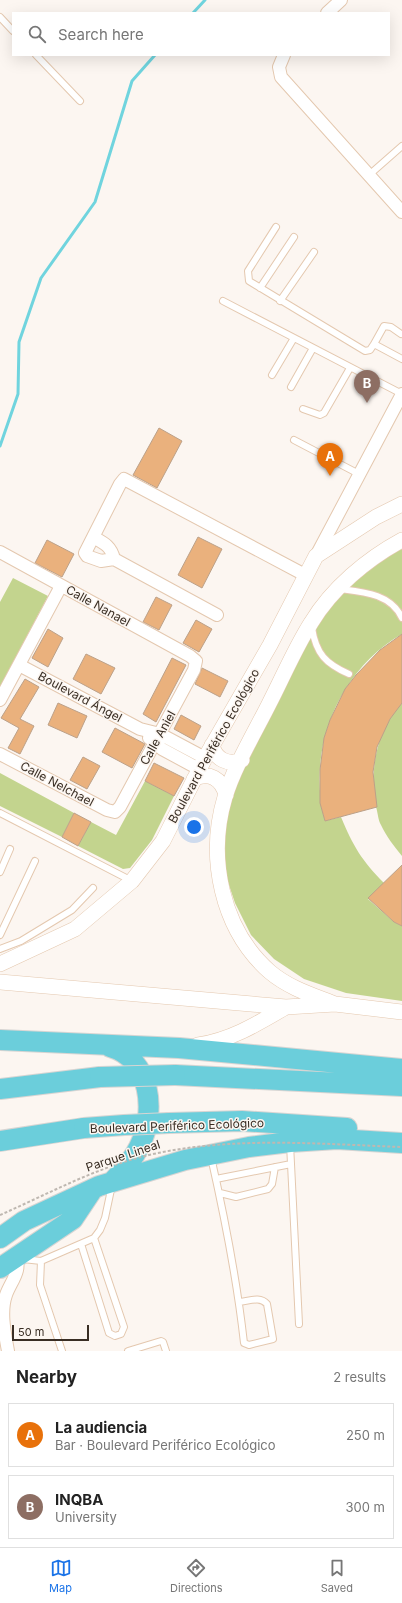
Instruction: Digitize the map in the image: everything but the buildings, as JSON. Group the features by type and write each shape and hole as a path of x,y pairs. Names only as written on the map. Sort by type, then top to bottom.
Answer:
{"highway":[{"path":"0,1040 179,1048 402,1069"},
{"path":"104,1045 124,1052 138,1065 145,1081 149,1103 146,1127 140,1146 131,1160 113,1181"},
{"path":"0,1089 100,1077 175,1074 402,1086"},
{"name":"Boulevard Periférico Ecológico","path":"0,1141 84,1128 124,1125 242,1121 402,1131"},
{"path":"0,1238 24,1221 113,1181 210,1154 290,1142 337,1139 402,1143"},
{"path":"8,1263 73,1219 93,1189"}],"street":[{"path":"328,12 341,0"},
{"path":"284,56 279,67 281,77 402,212"},
{"path":"316,556 402,394"},
{"path":"217,615 114,559 101,561 87,556 85,553 120,484 124,479 305,575"},
{"name":"Boulevard Periférico Ecológico","path":"0,964 75,929 132,881 163,841 202,763 270,645 316,556 376,517 402,504"},
{"path":"93,537 108,545 112,550 114,559"},
{"path":"335,1004 291,986 270,972 252,953 237,930 220,882 217,857 218,825 226,795 242,760 311,622 338,589 362,566 402,540"},
{"name":"Calle Nanael","path":"0,552 190,656 196,661"},
{"path":"0,700 61,586"},
{"name":"Calle Aniel","path":"115,812 120,807 194,670 196,661"},
{"name":"Boulevard Ángel","path":"19,665 202,763"},
{"name":"Calle Nelchael","path":"0,754 107,810 115,812"},
{"path":"226,795 222,785 214,778 204,776 202,763 215,754 223,760 232,763 242,760"},
{"path":"0,982 286,1007 335,1004 402,1012"},
{"path":"179,1048 224,1040 239,1034 286,1007"},
{"path":"8,1263 18,1264 17,1270 2,1304 8,1351"}],"lane":[{"path":"0,17 12,30"},
{"path":"37,56 80,101"},
{"path":"369,175 402,146"},
{"path":"276,227 248,271 249,282 365,351 370,350 384,326 391,327 401,334"},
{"path":"260,288 294,237"},
{"path":"280,301 314,252"},
{"path":"223,301 402,394"},
{"path":"272,375 294,338"},
{"path":"374,344 402,359"},
{"path":"290,387 313,348"},
{"path":"303,409 320,416 324,413 350,368"},
{"path":"294,440 359,474"},
{"path":"338,589 357,591 385,598 394,604 402,618"},
{"path":"311,622 314,640 320,653 327,662 349,674"},
{"path":"0,813 132,881"},
{"path":"0,872 10,849"},
{"path":"0,935 35,861"},
{"path":"0,949 21,941 72,910 93,888"},
{"path":"290,1142 299,1324"},
{"path":"210,1154 220,1194 239,1302 244,1343 250,1345 273,1339 267,1304 264,1300 260,1299 239,1302"},
{"path":"216,1179 291,1164"},
{"path":"220,1194 236,1197 268,1189 272,1184 274,1167"},
{"path":"8,1263 41,1261 94,1238 100,1230 105,1218 113,1181"},
{"path":"81,1244 109,1333 115,1336 121,1334 124,1327 94,1238"},
{"path":"41,1261 40,1285 62,1351"},
{"path":"128,1351 161,1341 163,1342 166,1351"}],"path":[{"name":"Parque Lineal","path":"0,1215 98,1171 147,1155 188,1147 232,1143 402,1147"}],"green space":[{"path":"402,549 402,634 380,650 360,669 345,691 332,715 324,740 320,767 320,794 325,821 341,817 359,853 384,883 368,899 394,922 402,926 402,1001 346,993 304,979 274,959 251,935 235,903 227,879 223,841 229,798 307,638 331,601 356,578 390,554"},
{"path":"13,578 48,596 0,687 0,602"},
{"path":"402,703 402,856 380,823 376,807 373,780 374,766 381,739 393,714"},
{"path":"0,773 74,813 62,837 0,806"},
{"path":"145,781 174,796 152,840 130,868 123,869 78,846 91,822 116,835"}],"waterway":[{"path":"194,12 205,0"},
{"path":"0,446 18,394 19,342 41,278 95,202 132,81 154,56"}],"place":[{"name":"INQBA","path":"367,403"},
{"name":"La audiencia","path":"330,476"}]}
